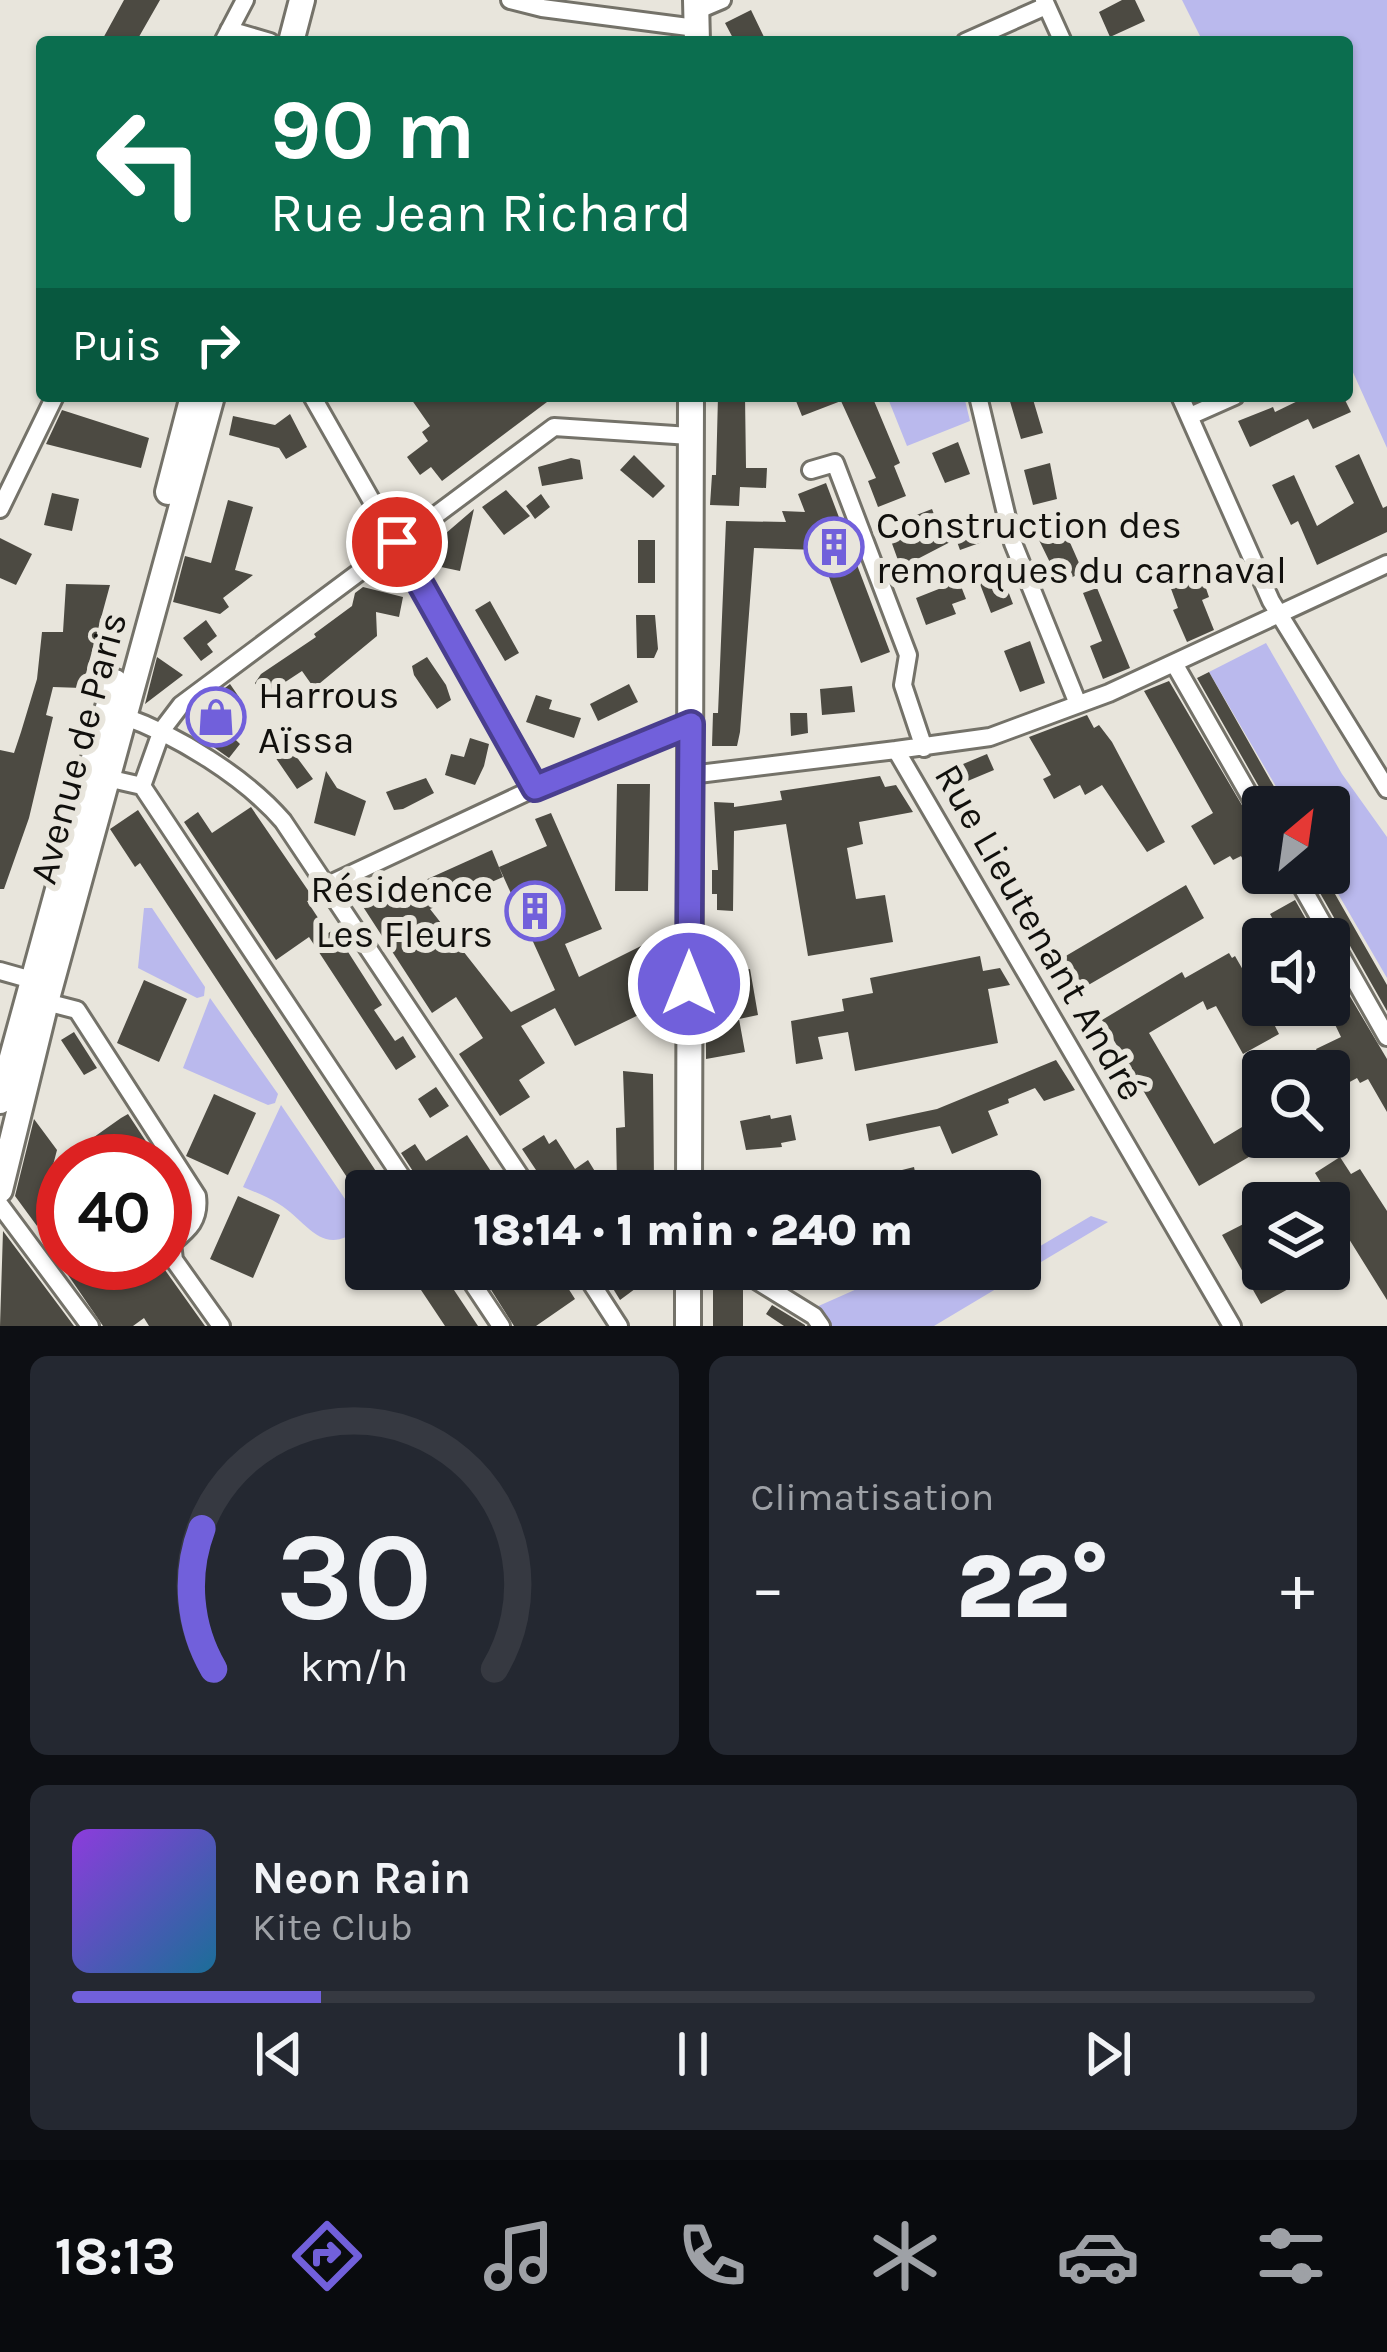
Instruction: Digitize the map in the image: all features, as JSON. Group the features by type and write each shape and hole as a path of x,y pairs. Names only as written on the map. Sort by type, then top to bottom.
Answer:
{"main road":[{"path":"293,36 302,0"},
{"name":"Avenue de Paris","path":"0,1190 39,991 191,402"},
{"name":"Avenue de Paris","path":"0,1101 107,778 210,402"},
{"path":"688,1170 691,402"},
{"path":"688,1290 688,1326"}],"street":[{"path":"510,0 542,8 696,20 722,0"},
{"path":"977,36 1045,3 1061,36"},
{"path":"226,36 241,4"},
{"path":"0,509 52,402"},
{"path":"316,402 535,788"},
{"path":"979,402 1013,543 1078,704"},
{"path":"1183,402 1279,615 1387,789"},
{"path":"1190,416 1222,402"},
{"path":"142,786 162,730 181,705 554,427 690,436"},
{"path":"811,470 835,463 908,655 903,685 924,748"},
{"path":"896,750 990,737 1078,704 1175,665 1387,564"},
{"path":"1175,665 1244,786"},
{"path":"123,716 162,730 266,801 328,885 516,1170"},
{"path":"328,885 535,788 691,724"},
{"name":"Rue Lieutenant André","path":"690,775 896,750 1232,1326"},
{"path":"107,778 142,786 397,1170"},
{"path":"1306,894 1387,1037"},
{"path":"0,971 77,1010 197,1196 199,1210 192,1226 172,1243 174,1260 221,1326"},
{"path":"0,1205 90,1326"},
{"path":"477,1290 501,1326"},
{"path":"595,1290 619,1326"},
{"path":"772,1290 814,1316 821,1326"}],"shaded area":[{"path":"1182,0 1387,0 1387,448 1353,372 1353,36 1200,36"},
{"path":"889,402 965,402 970,421 907,446"},
{"path":"1266,643 1342,774 1387,837 1387,978 1338,894 1350,894 1350,786 1276,786 1209,672"},
{"path":"144,908 152,908 205,987 204,996 197,998 138,968"},
{"path":"210,998 278,1094 275,1103 268,1105 183,1068"},
{"path":"281,1105 345,1199 345,1237 336,1240 317,1235 279,1204 243,1187"},
{"path":"1091,1216 1108,1222 1041,1262 1041,1246"},
{"path":"855,1290 994,1290 934,1326 832,1326 814,1308"}],"building":[{"path":"124,0 160,0 139,36 104,36"},
{"path":"1122,0 1135,0 1145,21 1110,36 1099,12"},
{"path":"751,10 764,36 732,36 725,23"},
{"path":"413,402 547,402 442,481 431,467 420,475 407,457 428,441 422,432 430,426"},
{"path":"718,402 745,402 746,468 767,468 766,488 740,487 739,506 710,505 712,475 716,475"},
{"path":"796,402 838,402 802,416"},
{"path":"841,402 875,402 900,463 894,466 906,496 878,507 868,481 876,478"},
{"path":"1010,402 1034,402 1043,433 1021,439"},
{"path":"1296,402 1346,402 1351,412 1313,429 1308,419 1250,447 1238,421 1273,407 1275,412"},
{"path":"62,410 149,438 141,468 46,444"},
{"path":"290,414 307,447 286,459 279,448 229,435 233,416 275,425"},
{"path":"958,442 970,474 945,483 932,453"},
{"path":"1359,454 1383,508 1387,506 1387,532 1317,565 1298,521 1291,525 1272,485 1294,475 1317,526 1354,503 1335,466"},
{"path":"634,455 665,486 653,498 620,470"},
{"path":"580,460 583,479 542,486 538,467"},
{"path":"1050,463 1057,499 1033,505 1024,470"},
{"path":"826,483 890,652 861,663 819,550 754,548 740,732 737,746 712,746 713,713 718,713 726,521 786,522 782,511 805,512 798,494"},
{"path":"506,490 530,516 504,535 482,507"},
{"path":"52,493 79,499 72,531 44,525"},
{"path":"541,494 550,507 535,519 526,506"},
{"path":"228,500 253,507 235,570 253,575 223,598 229,607 220,614 173,602 185,556 211,563"},
{"path":"474,509 460,571 441,567 445,534"},
{"path":"932,509 938,525 974,512 985,541 960,550 956,539 904,566 890,538 910,530 906,519"},
{"path":"1064,529 1083,572 1060,583 1039,540"},
{"path":"0,538 32,554 16,585 0,578"},
{"path":"638,540 655,540 655,583 638,583"},
{"path":"1201,574 1209,597 1202,600 1214,630 1187,642 1173,610 1178,608 1170,586"},
{"path":"1002,575 1013,604 991,613 980,584"},
{"path":"959,581 966,599 952,604 956,614 926,625 916,598"},
{"path":"66,584 110,585 82,688 53,687 46,715 53,717 29,818 4,889 0,889 0,750 14,753 37,679 42,632 63,632"},
{"path":"363,587 403,597 399,617 376,612 377,636 314,688 302,671 264,696 255,683 261,674 316,637 352,606 355,593"},
{"path":"1097,588 1130,668 1103,679 1090,646 1102,641 1083,593"},
{"path":"490,601 519,653 505,661 475,610"},
{"path":"636,615 655,615 658,649 654,658 637,658"},
{"path":"206,620 217,636 207,644 213,652 201,661 183,638"},
{"path":"1030,641 1045,683 1020,692 1004,651"},
{"path":"157,657 183,675 145,704"},
{"path":"427,657 451,700 437,709 412,666"},
{"path":"1209,672 1274,786 1259,786 1197,678"},
{"path":"1169,681 1242,805 1242,858 1230,856 1214,865 1191,826 1213,813 1144,691"},
{"path":"230,684 239,697 212,717 240,744 229,758 191,731 190,715"},
{"path":"629,684 638,702 598,721 590,704"},
{"path":"852,686 855,712 822,715 820,689"},
{"path":"536,695 552,700 549,709 581,718 574,738 526,722"},
{"path":"790,713 807,713 808,733 791,736"},
{"path":"1087,715 1094,728 1099,725 1112,742 1165,842 1147,852 1102,785 1085,795 1080,785 1054,799 1043,779 1051,775 1029,737"},
{"path":"470,738 489,744 475,785 445,775 451,754 464,757"},
{"path":"287,744 313,779 297,789 273,754"},
{"path":"987,754 994,770 951,788 944,772"},
{"path":"326,771 337,788 366,801 355,836 314,823"},
{"path":"880,776 885,787 896,785 913,812 859,822 863,844 847,848 856,899 885,895 893,942 808,956 786,824 734,831 733,911 717,910 717,894 712,894 712,870 718,870 714,802 734,803 734,807 782,800 780,791"},
{"path":"426,778 434,793 394,810 386,792"},
{"path":"617,784 650,784 648,891 615,891"},
{"path":"251,807 314,899 307,901 328,933 334,930 382,1005 374,1010 395,1041 403,1036 416,1057 396,1070 309,937 276,960 184,822 198,812 212,833"},
{"path":"138,810 375,1170 345,1170 345,1174 140,863 135,867 110,829"},
{"path":"551,813 602,929 565,944 579,977 647,943 654,958 637,967 657,1006 575,1046 555,1008 521,1026 545,1063 519,1080 530,1097 500,1116 459,1054 483,1038 456,997 432,1013 358,899 379,884 388,890 404,876 412,886 492,850 503,877 430,909 511,1012 555,990 499,867 547,846 535,819"},
{"path":"1186,885 1204,918 1078,991 1059,960"},
{"path":"1321,894 1335,894 1349,918 1334,918"},
{"path":"1295,900 1305,918 1272,918 1270,914"},
{"path":"1350,920 1387,985 1387,1011 1350,946"},
{"path":"1229,953 1235,956 1242,968 1242,1026 1275,1026 1279,1034 1242,1052 1216,1006 1207,1010 1203,1001 1149,1033 1214,1144 1242,1127 1242,1158 1247,1158 1199,1186 1102,1020 1182,972 1185,978"},
{"path":"980,956 983,971 1000,968 1010,985 988,989 998,1043 855,1071 848,1032 818,1037 823,1059 796,1064 791,1021 844,1011 842,999 873,993 870,978"},
{"path":"750,969 758,1015 739,1019 745,1052 706,1059 706,1024 733,1020 725,974"},
{"path":"144,980 187,999 159,1062 117,1043"},
{"path":"1350,996 1387,1059 1387,1112 1368,1079 1350,1082 1350,1050 1316,1050 1341,1037 1336,1026 1350,1026"},
{"path":"74,1032 97,1068 84,1075 61,1040"},
{"path":"1056,1060 1075,1090 1044,1101 1035,1088 1008,1099 1009,1103 988,1111 998,1135 952,1154 940,1126 869,1141 866,1124 937,1109"},
{"path":"623,1071 653,1074 654,1170 617,1170 616,1128 625,1127"},
{"path":"436,1087 449,1106 430,1118 418,1099"},
{"path":"214,1094 256,1113 228,1175 192,1159 192,1143"},
{"path":"128,1114 141,1134 98,1134"},
{"path":"770,1115 771,1119 791,1115 796,1140 781,1143 782,1147 746,1150 740,1121"},
{"path":"34,1119 45,1134 36,1134 36,1225 15,1196"},
{"path":"467,1135 490,1170 412,1170 401,1153 415,1144 426,1161"},
{"path":"544,1135 549,1144 556,1139 575,1169 588,1160 594,1170 536,1170 522,1149"},
{"path":"1341,1158 1351,1174 1360,1169 1387,1211 1387,1300 1350,1241 1350,1182 1320,1182 1315,1173"},
{"path":"238,1196 280,1215 253,1278 210,1259"},
{"path":"1242,1225 1242,1270 1222,1235"},
{"path":"3,1231 36,1275 36,1290 47,1290 74,1326 0,1326"},
{"path":"78,1290 179,1290 205,1326 149,1326 144,1318 133,1326 103,1326"},
{"path":"421,1290 454,1290 478,1326 445,1326"},
{"path":"491,1290 569,1290 575,1299 536,1326 514,1326"},
{"path":"614,1290 634,1290 620,1300"},
{"path":"713,1290 743,1290 743,1326 713,1326"},
{"path":"1253,1290 1287,1290 1261,1304"},
{"path":"772,1305 805,1326 784,1326 766,1314"}],"place":[{"name":"Construction des remorques du carnaval","path":"834,547"},
{"name":"Harrous Aïssa","path":"216,717"},
{"name":"Résidence Les Fleurs","path":"535,911"}],"route":[{"path":"397,542 535,788 691,724 689,984"}]}
